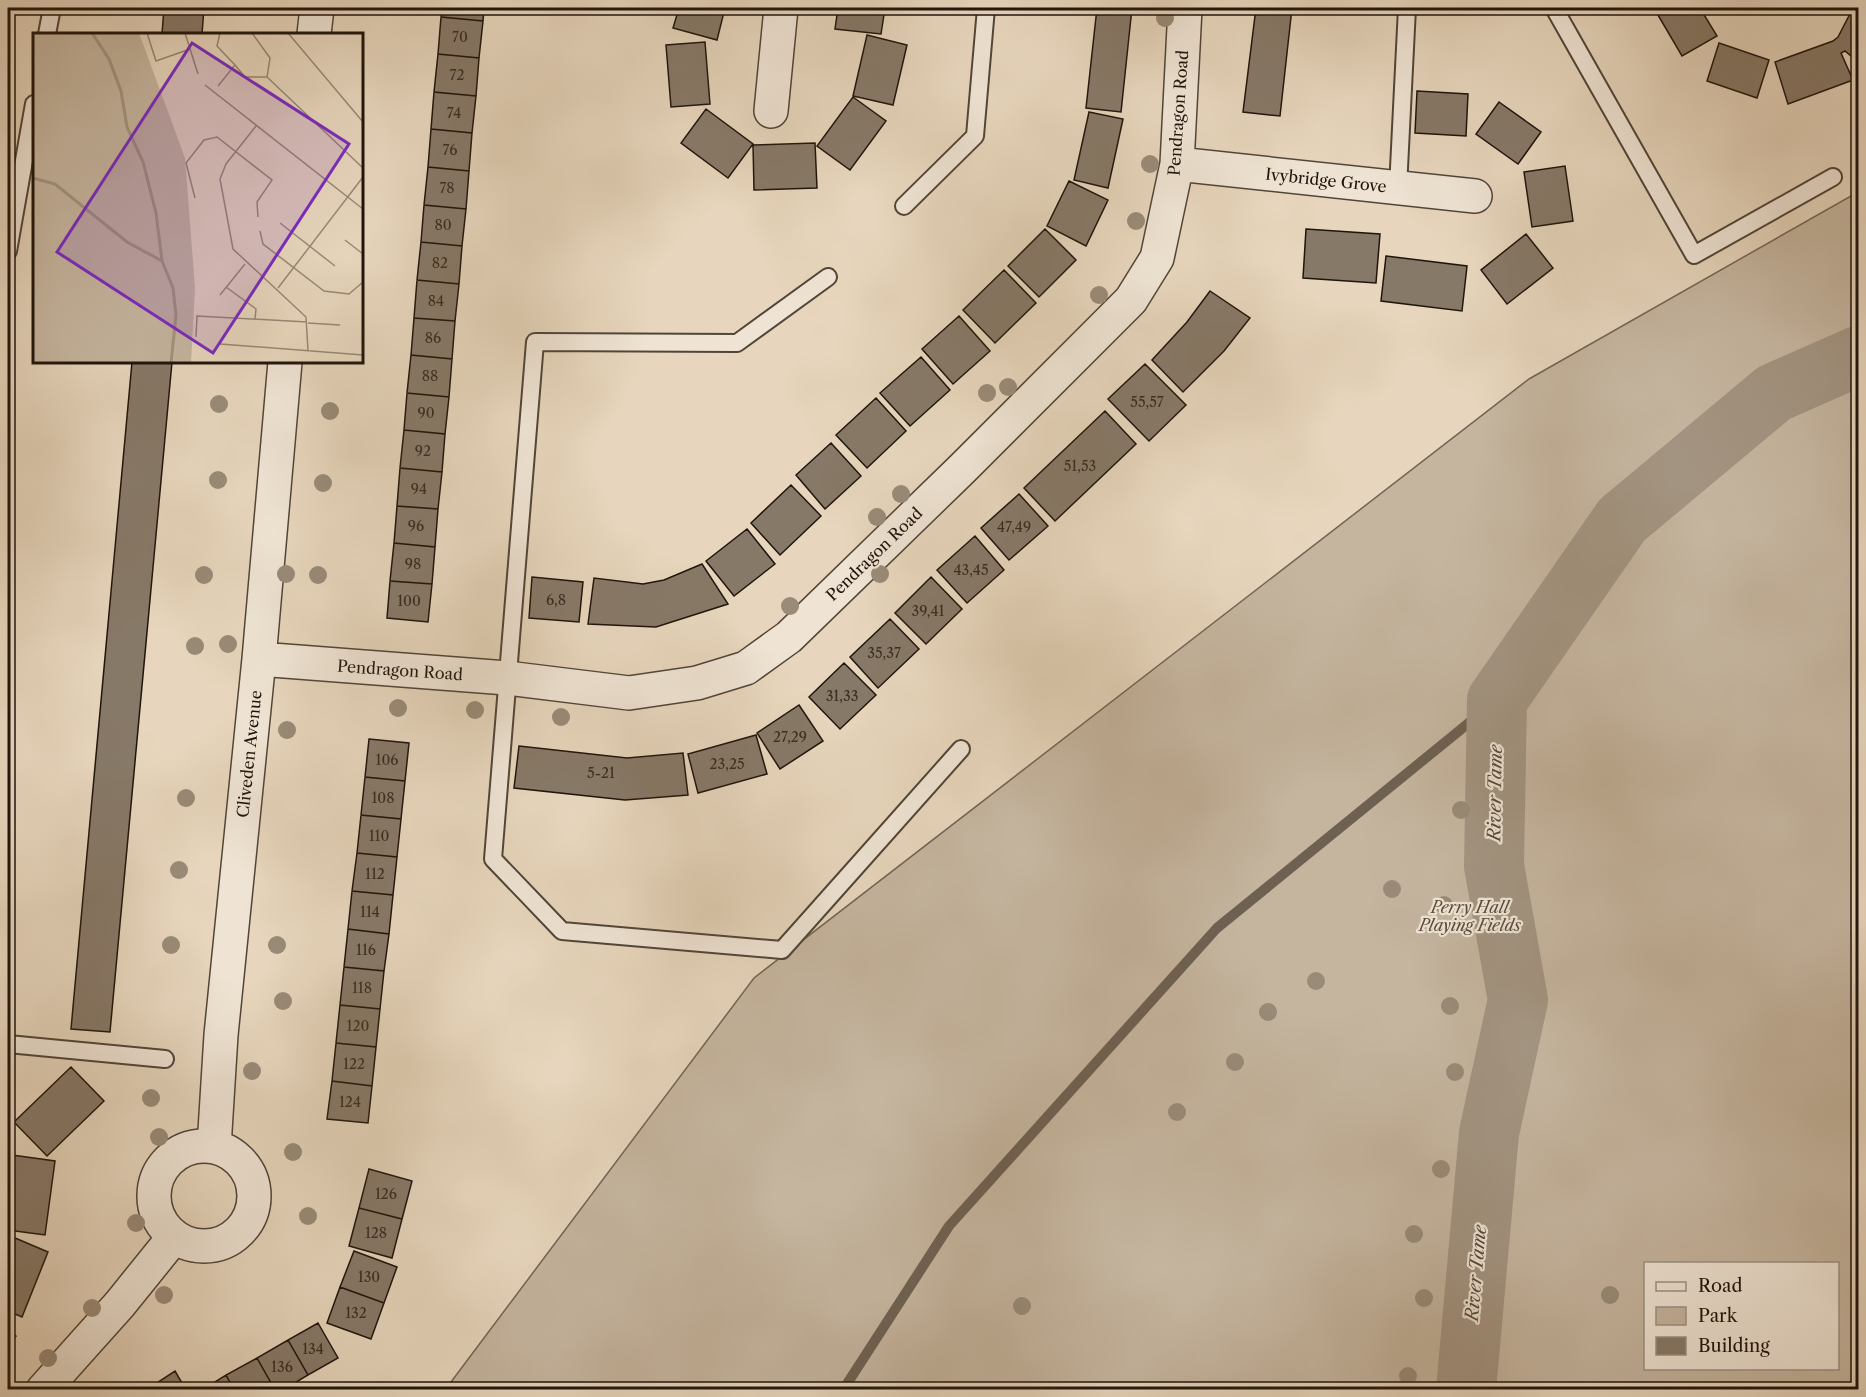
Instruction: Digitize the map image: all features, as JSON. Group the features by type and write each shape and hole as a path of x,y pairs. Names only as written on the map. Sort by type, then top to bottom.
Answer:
{"street":[{"path":"315,33 317,8"},
{"path":"771,111 781,8"},
{"name":"Pendragon Road","path":"259,659 507,678 629,693 697,683 746,668 789,636 963,468 1131,300 1157,258 1177,164 1185,8"},
{"name":"Ivybridge Grove","path":"1177,164 1475,196"},
{"name":"Cliveden Avenue","path":"214,1147 222,1024 259,659 285,363"},
{"path":"206,1145 224,1149 242,1161 253,1181 255,1206 246,1226 228,1242 206,1247 186,1244 174,1237 161,1223 155,1208 154,1187 166,1162 186,1149 206,1145"},
{"path":"48,1388 174,1237"}],"lane":[{"path":"47,33 52,8"},
{"path":"904,206 975,136 987,8"},
{"path":"1398,188 1407,8"},
{"path":"1554,8 1694,255 1833,177"},
{"path":"8,251 33,110"},
{"path":"828,278 737,343 535,342 493,859 562,931 782,950 961,749"},
{"path":"8,1044 165,1059"}],"green space":[{"name":"Perry Hall Playing Fields","path":"1858,192 1858,1389 445,1390 754,978 1529,379"}],"building":[{"path":"164,8 204,8 202,33 162,33"},
{"path":"442,8 484,8 483,21 441,17"},
{"path":"679,8 725,8 717,40 673,28"},
{"path":"838,8 885,8 881,34 835,29"},
{"path":"1097,8 1132,8 1121,112 1086,108"},
{"path":"1256,8 1292,8 1280,116 1243,112"},
{"path":"1659,8 1700,8 1717,36 1682,56 1655,10"},
{"path":"1853,8 1858,8 1858,62 1845,51 1841,53 1853,80 1788,104 1775,62 1833,41 1838,37"},
{"path":"441,17 483,21 479,58 438,54"},
{"path":"867,35 907,45 893,105 853,96"},
{"path":"705,42 710,104 671,107 666,45"},
{"path":"1719,43 1769,60 1757,98 1707,81"},
{"path":"438,54 479,58 476,96 434,92"},
{"path":"1417,91 1468,94 1466,136 1415,133"},
{"path":"434,92 476,96 472,133 431,129"},
{"path":"853,97 886,121 850,170 817,146"},
{"path":"1499,102 1541,132 1518,164 1476,134"},
{"path":"706,109 753,144 728,178 681,143"},
{"path":"1089,112 1123,119 1108,188 1074,180"},
{"path":"431,129 472,133 469,171 428,167"},
{"path":"815,143 817,188 754,190 753,145"},
{"path":"1565,166 1573,221 1532,227 1524,172"},
{"path":"428,167 469,171 466,209 424,205"},
{"path":"1069,181 1108,200 1086,246 1047,226"},
{"path":"424,205 466,209 462,246 421,242"},
{"path":"1045,229 1076,260 1039,297 1008,266"},
{"path":"1306,229 1380,234 1376,283 1303,278"},
{"path":"1526,234 1553,268 1507,304 1481,270"},
{"path":"421,242 462,246 459,284 417,280"},
{"path":"1386,256 1467,266 1462,311 1381,301"},
{"path":"1004,270 1036,303 995,343 963,310"},
{"path":"417,280 459,284 455,321 414,318"},
{"path":"1210,291 1250,318 1224,351 1183,392 1152,360 1187,322"},
{"path":"959,316 990,351 953,384 922,349"},
{"path":"414,318 455,321 452,359 411,355"},
{"path":"411,355 452,359 449,397 407,393"},
{"path":"921,357 950,390 910,426 880,393"},
{"path":"132,363 172,363 110,1032 71,1029"},
{"path":"1145,364 1186,405 1149,441 1108,399"},
{"path":"407,393 449,397 445,434 404,430"},
{"path":"876,398 906,431 867,468 836,435"},
{"path":"1105,411 1136,444 1055,521 1024,488"},
{"path":"404,430 445,434 442,472 400,468"},
{"path":"831,443 861,476 825,509 796,475"},
{"path":"400,468 442,472 438,509 397,506"},
{"path":"791,485 821,516 780,555 751,523"},
{"path":"1019,494 1048,526 1009,560 981,528"},
{"path":"397,506 438,509 435,547 394,543"},
{"path":"747,529 775,564 734,596 706,561"},
{"path":"975,536 1004,570 967,603 937,570"},
{"path":"394,543 435,547 432,584 390,581"},
{"path":"702,564 728,604 656,627 588,624 594,578 643,584 664,580"},
{"path":"532,577 583,582 579,622 529,618"},
{"path":"931,577 962,609 926,644 895,613"},
{"path":"390,581 432,584 428,622 387,618"},
{"path":"890,619 919,649 878,688 850,657"},
{"path":"844,663 876,695 840,729 809,697"},
{"path":"799,705 823,741 780,769 757,733"},
{"path":"756,735 767,774 698,793 688,754"},
{"path":"369,739 409,743 405,781 365,777"},
{"path":"519,746 627,758 683,753 688,795 625,800 514,788"},
{"path":"365,777 405,781 401,819 361,815"},
{"path":"361,815 401,819 397,857 357,853"},
{"path":"357,853 397,857 393,895 352,891"},
{"path":"352,891 393,895 389,934 348,929"},
{"path":"348,929 389,934 384,971 344,967"},
{"path":"344,967 384,971 380,1009 340,1005"},
{"path":"340,1005 380,1009 376,1047 336,1043"},
{"path":"336,1043 376,1047 372,1086 332,1081"},
{"path":"71,1067 104,1101 47,1156 14,1122"},
{"path":"332,1081 372,1086 368,1123 327,1119"},
{"path":"12,1155 55,1161 45,1235 8,1230 8,1187"},
{"path":"369,1169 412,1181 402,1219 359,1208"},
{"path":"359,1208 402,1219 392,1258 349,1246"},
{"path":"8,1235 48,1252 22,1317 8,1311"},
{"path":"354,1251 397,1267 384,1303 340,1287"},
{"path":"340,1287 384,1303 371,1339 327,1323"},
{"path":"318,1323 338,1358 308,1375 288,1340"},
{"path":"8,1329 16,1336 8,1346"},
{"path":"288,1340 308,1375 283,1390 275,1390 257,1358"},
{"path":"257,1358 275,1390 234,1390 226,1375"},
{"path":"175,1371 186,1390 146,1390"},
{"path":"226,1375 234,1390 202,1390"}],"waterway":[{"name":"River Tame","path":"1466,1390 1489,1133 1518,1000 1494,866 1497,700 1622,520 1774,393 1858,356"},
{"path":"843,1390 949,1226 1217,928 1497,700"}]}
